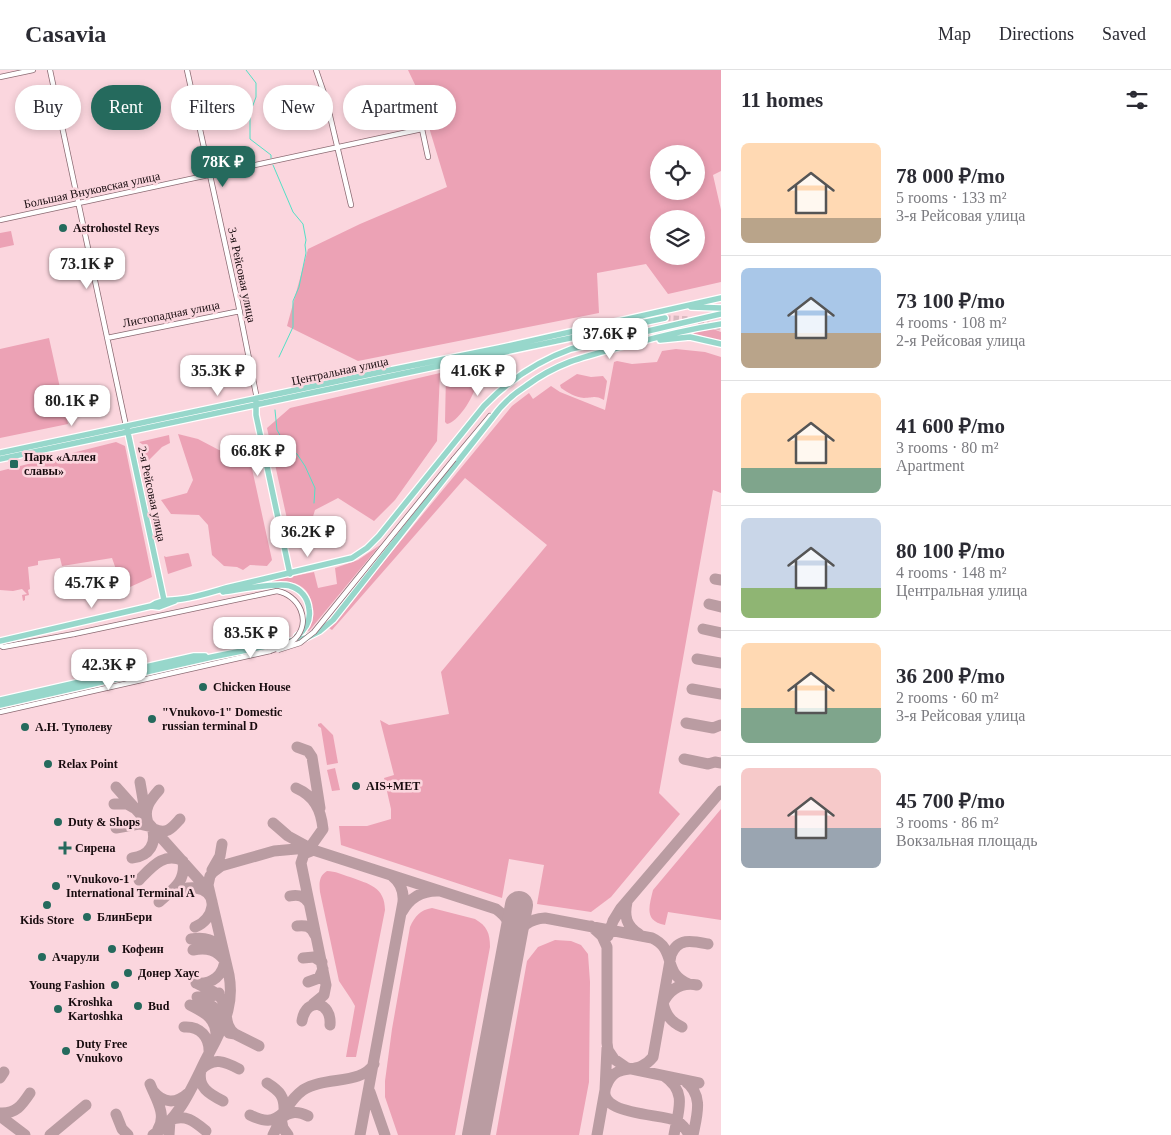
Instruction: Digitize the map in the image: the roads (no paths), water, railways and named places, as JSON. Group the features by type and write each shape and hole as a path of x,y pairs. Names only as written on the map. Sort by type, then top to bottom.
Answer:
{"main road":[{"path":"684,307 721,298"},
{"path":"684,307 721,308"},
{"name":"Центральная улица","path":"256,402 684,307"},
{"path":"0,641 151,606 158,607 181,599 348,560 368,548 484,406 507,384 531,368 548,358 575,348 721,314"},
{"name":"Центральная улица","path":"0,453 127,429 665,318"},
{"path":"0,705 212,657 306,638 317,633 333,620 502,405 529,383 556,366 591,354 721,324"},
{"path":"643,341 686,337 705,339 721,344"},
{"name":"3-я Рейсовая улица","path":"256,402 256,415 290,574"},
{"name":"Центральная улица","path":"0,459 127,429"},
{"name":"2-я Рейсовая улица","path":"127,429 164,600"},
{"path":"210,593 286,585 296,588 306,599 309,606 309,617 305,628 292,641"},
{"path":"151,606 156,602 164,600 181,599"},
{"path":"0,700 194,656 212,657"},
{"path":"114,680 119,673"},
{"path":"17,701 24,694"}],"street":[{"path":"0,77 33,70"},
{"name":"2-я Рейсовая улица","path":"50,70 127,429"},
{"name":"3-я Рейсовая улица","path":"187,70 240,311 256,402"},
{"path":"316,70 326,99 351,205"},
{"name":"Большая Внуковская улица","path":"0,220 422,128 428,157"},
{"name":"Листопадная улица","path":"107,338 240,311"},
{"path":"0,712 294,646 310,636 454,459 502,405"},
{"path":"0,641 3,647 277,591 285,593 295,600 302,611 303,622 301,630 294,640 270,651"}],"waterway":[{"path":"246,70 256,83 256,97 250,113 250,139 271,155 271,158"},
{"path":"273,165 293,212 303,224 306,240 306,253 299,287 293,301 293,327 279,357"},
{"path":"275,410 277,430 288,449 297,454 305,466 315,488 314,503"}],"tunnel":[{"path":"665,318 689,319 721,328"}],"place":[{"name":"Astrohostel Reys","path":"63,228"},
{"name":"Парк «Аллея славы»","path":"14,464"},
{"name":"Chicken House","path":"203,687"},
{"name":"\"Vnukovo-1\" Domestic russian terminal D","path":"152,719"},
{"name":"А.Н. Туполеву","path":"25,727"},
{"name":"Relax Point","path":"48,764"},
{"name":"AIS+MET","path":"356,786"},
{"name":"Duty & Shops","path":"58,822"},
{"name":"Сирена","path":"65,848"},
{"name":"\"Vnukovo-1\" International Terminal A","path":"56,886"},
{"name":"Kids Store","path":"47,905"},
{"name":"БлинБери","path":"87,917"},
{"name":"Кофеин","path":"112,949"},
{"name":"Ачарули","path":"42,957"},
{"name":"Донер Хаус","path":"128,973"},
{"name":"Young Fashion","path":"115,985"},
{"name":"Bud","path":"138,1006"},
{"name":"Kroshka Kartoshka","path":"58,1009"},
{"name":"Duty Free Vnukovo","path":"66,1051"}]}
